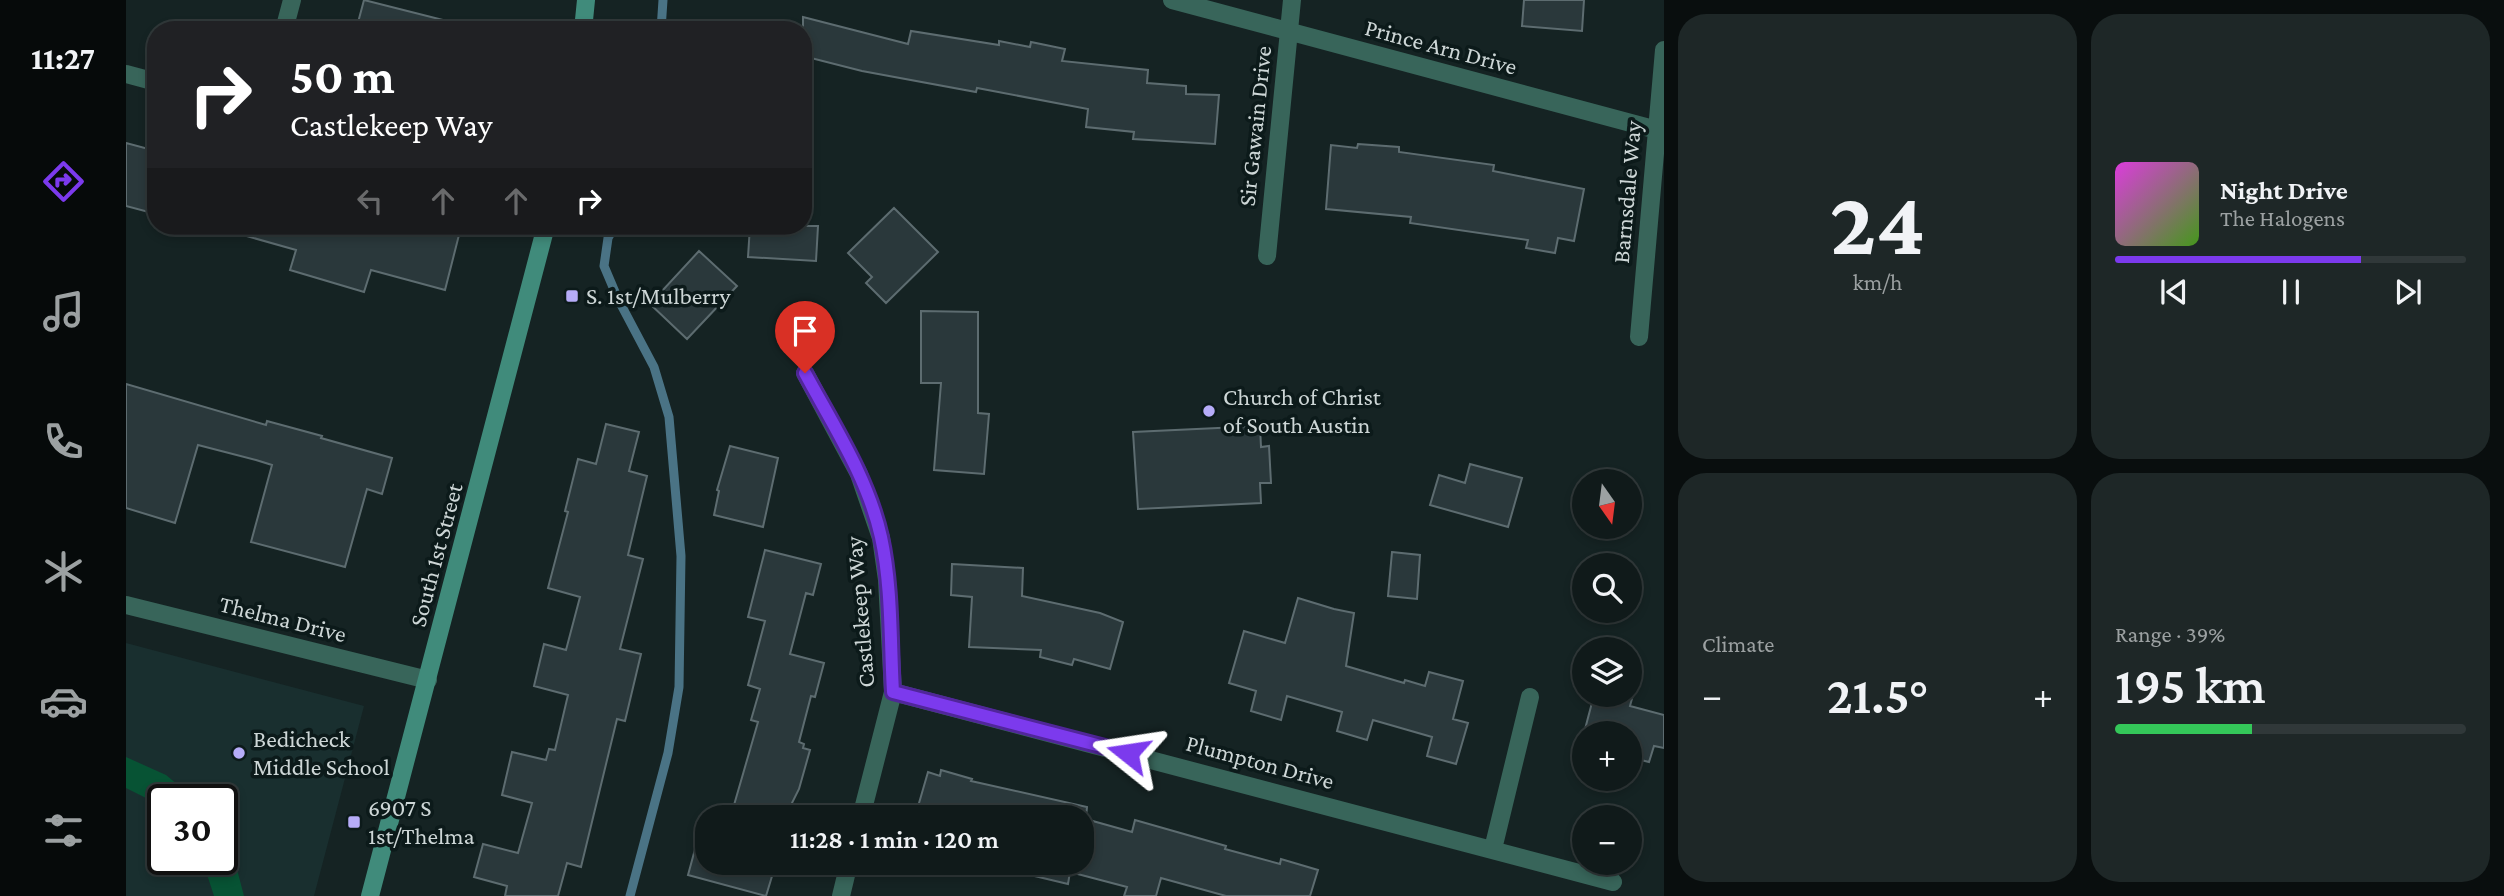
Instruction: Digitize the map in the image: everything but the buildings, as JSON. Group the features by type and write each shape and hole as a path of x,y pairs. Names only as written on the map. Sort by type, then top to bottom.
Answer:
{"main road":[{"path":"584,21 586,0"},
{"name":"South 1st Street","path":"370,896 544,235"}],"street":[{"path":"286,21 292,0"},
{"name":"Prince Arn Drive","path":"1172,0 1657,130"},
{"name":"Sir Gawain Drive","path":"1267,256 1292,0"},
{"name":"Barnsdale Way","path":"1639,337 1664,50"},
{"path":"126,74 147,80"},
{"name":"Castlekeep Way","path":"805,373 859,474 881,538 887,579 893,692 864,805"},
{"name":"Thelma Drive","path":"126,605 428,680"},
{"name":"Plumpton Drive","path":"893,692 1613,882"},
{"path":"1493,849 1530,697"},
{"path":"841,896 846,875"}],"shaded area":[{"name":"Bedicheck Middle School","path":"126,643 364,706 314,896 126,896"}],"green space":[{"path":"126,757 166,775 177,784 147,784 147,798 126,788"},
{"path":"238,873 244,896 214,896 207,875"}],"waterway":[{"path":"662,21 663,0"},
{"path":"610,235 604,266 654,367 669,417 681,556 679,687 668,753 630,896"}],"place":[{"name":"S. 1st/Mulberry","path":"572,296"},
{"name":"Church of Christ of South Austin","path":"1209,411"},
{"name":"Bedicheck Middle School","path":"239,753"},
{"name":"6907 S 1st/Thelma","path":"354,822"}],"route":[{"path":"805,373 859,474 881,538 887,579 893,692 1128,753"}]}
